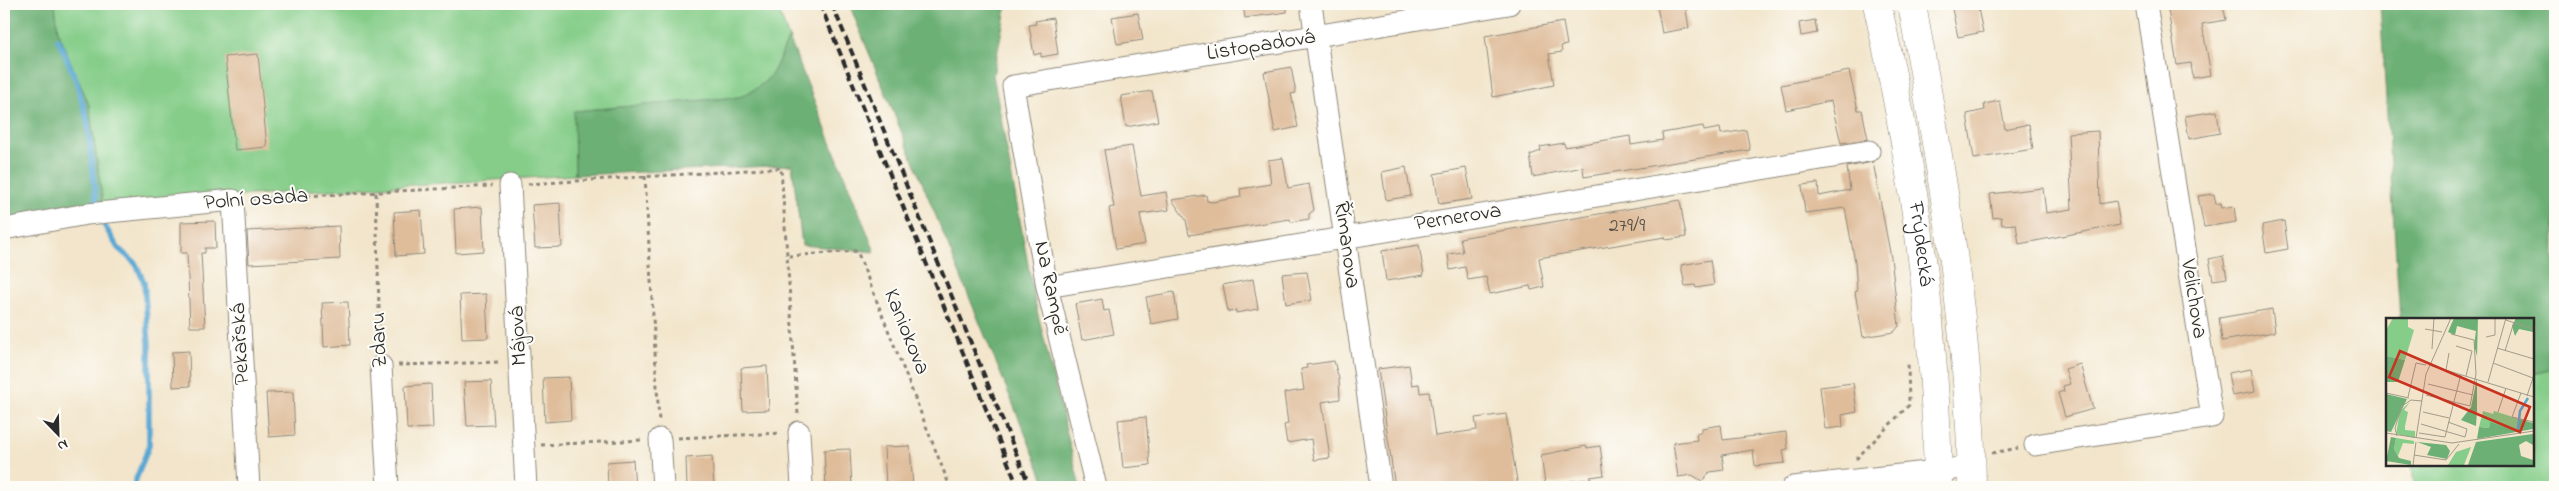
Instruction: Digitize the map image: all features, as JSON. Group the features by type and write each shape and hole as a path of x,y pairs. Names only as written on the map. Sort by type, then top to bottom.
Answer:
{"main road":[{"name":"Frýdecká","path":"1877,4 1902,123 1919,241 1933,385 1938,478"},
{"name":"Frýdecká","path":"1912,4 1932,117 1960,314 1978,469"}],"street":[{"name":"Římanova","path":"1311,4 1381,487"},
{"name":"Listopadová","path":"1014,86 1509,4"},
{"name":"Velichova","path":"2035,445 2212,416 2146,4"},
{"name":"Na Rampě","path":"1014,86 1047,288 1096,487"},
{"name":"Pernerova","path":"1047,288 1868,151"},
{"name":"Májová","path":"510,185 526,487"},
{"name":"Polní osada","path":"4,229 87,214 233,200"},
{"name":"Pekařská","path":"233,200 249,487"},
{"name":"Zdaru","path":"381,366 388,487"},
{"path":"799,432 802,487"},
{"path":"660,439 663,487"},
{"path":"1793,487 1938,478 1978,469"}],"path":[{"name":"Polní osada","path":"233,200 781,168 789,256"},
{"path":"645,176 660,439"},
{"name":"Zdaru","path":"376,193 381,366"},
{"name":"Kaniokova","path":"789,256 857,251 950,487"},
{"path":"789,256 799,432"},
{"path":"1856,459 1908,406 1908,359"},
{"path":"381,366 520,361"},
{"path":"1978,469 2035,445"}],"green space":[{"path":"4,4 55,4 58,32 89,105 103,204 4,223"},
{"path":"55,4 776,4 789,38 772,74 761,85 740,97 575,111 575,175 103,204 89,106 58,32"},
{"path":"849,4 1007,4 993,75 1035,302 1080,487 1047,487"},
{"path":"2380,4 2555,4 2555,369 2534,374 2534,318 2400,318"},
{"path":"789,38 875,252 802,245 792,165 575,175 574,111 740,97 761,85 772,74"},
{"path":"2555,369 2555,487 2414,487 2412,466 2534,466 2534,374"}],"building":[{"path":"1243,4 1287,4 1287,12 1245,18"},
{"path":"1685,4 1689,28 1662,33 1657,6"},
{"path":"1951,4 1977,4 1983,32 1958,37"},
{"path":"2167,4 2192,4 2193,9 2223,4 2226,20 2202,24 2211,75 2193,78 2191,63 2177,65"},
{"path":"1138,13 1143,40 1117,44 1112,17"},
{"path":"1053,18 1058,54 1041,57 1041,53 1034,55 1029,25 1036,24 1035,21"},
{"path":"1815,20 1817,33 1801,36 1799,23"},
{"path":"1563,22 1567,45 1561,46 1562,52 1549,54 1554,85 1493,97 1485,36"},
{"path":"258,54 267,147 235,150 225,57"},
{"path":"1291,67 1296,93 1291,94 1298,127 1275,132 1264,72"},
{"path":"1849,71 1858,110 1862,110 1868,139 1841,143 1831,101 1786,110 1781,85"},
{"path":"1152,91 1158,121 1126,127 1121,96"},
{"path":"2000,101 2005,129 2029,124 2033,149 1974,159 1967,114 1985,110 1984,104"},
{"path":"2217,111 2220,133 2189,139 2185,116"},
{"path":"1703,126 1704,131 1720,128 1721,134 1746,130 1750,150 1584,177 1583,167 1533,177 1530,155 1541,151 1540,147 1564,143 1565,147 1630,136 1631,145 1663,140 1662,133"},
{"path":"2098,131 2100,204 2116,201 2120,225 2019,244 2016,224 2002,225 2001,217 1993,218 1990,194 2043,188 2046,213 2072,209 2068,133"},
{"path":"1132,146 1141,196 1166,192 1169,210 1140,214 1145,244 1116,249 1109,208 1114,207 1104,150"},
{"path":"1283,158 1288,188 1309,184 1314,210 1309,214 1309,219 1291,222 1290,219 1189,235 1186,220 1172,200 1206,195 1207,201 1212,202 1241,197 1240,189 1271,184 1268,160"},
{"path":"1873,162 1891,258 1899,326 1894,332 1863,337 1855,292 1857,291 1855,262 1845,208 1805,213 1802,185 1818,183 1819,196 1850,190 1847,167"},
{"path":"1406,167 1411,196 1386,200 1382,172"},
{"path":"1466,168 1472,199 1439,204 1434,174"},
{"path":"2214,194 2216,204 2221,203 2222,208 2234,206 2236,222 2204,227 2198,196"},
{"path":"1680,200 1686,237 1666,240 1665,237 1539,258 1544,287 1531,290 1530,286 1490,294 1486,277 1468,280 1465,267 1450,270 1448,254 1463,252 1460,238"},
{"path":"560,203 562,247 535,248 532,205"},
{"path":"482,207 484,251 456,253 454,209"},
{"path":"421,210 424,254 396,256 394,212"},
{"path":"215,221 216,248 205,248 205,253 201,253 205,327 190,327 187,253 181,253 181,222"},
{"path":"2284,221 2288,249 2266,253 2262,225"},
{"path":"339,226 340,259 249,264 247,231"},
{"path":"1419,245 1424,275 1386,281 1382,251"},
{"path":"2223,256 2227,278 2213,280 2209,259"},
{"path":"1710,260 1714,285 1696,288 1695,285 1685,286 1681,265"},
{"path":"1307,272 1312,300 1286,304 1282,274"},
{"path":"1253,279 1258,309 1236,313 1236,310 1228,312 1223,285"},
{"path":"1174,292 1178,319 1151,324 1146,297"},
{"path":"486,294 488,338 462,339 460,295"},
{"path":"1102,299 1104,311 1109,310 1114,334 1082,340 1075,304"},
{"path":"348,302 350,345 324,347 322,303"},
{"path":"2272,309 2275,332 2222,341 2219,318"},
{"path":"189,351 190,386 173,387 172,352"},
{"path":"1334,361 1339,379 1340,399 1322,402 1330,458 1314,460 1311,439 1287,443 1284,425 1288,424 1284,393 1304,390 1301,369 1307,368 1306,365"},
{"path":"2080,364 2093,409 2065,417 2058,393 2064,391 2063,386 2070,384 2065,369"},
{"path":"1409,365 1412,385 1419,384 1420,393 1429,392 1435,436 1477,430 1475,418 1506,414 1518,487 1395,487 1378,369"},
{"path":"767,366 769,410 743,411 741,368"},
{"path":"2251,369 2255,392 2232,396 2228,373"},
{"path":"569,377 571,420 545,422 543,378"},
{"path":"491,381 494,425 467,426 464,382"},
{"path":"1853,383 1857,412 1842,415 1843,427 1825,429 1820,387"},
{"path":"431,384 433,428 407,429 405,386"},
{"path":"293,392 295,435 269,437 266,393"},
{"path":"1146,417 1150,465 1123,468 1118,420"},
{"path":"1721,425 1723,440 1786,432 1788,449 1783,450 1785,463 1755,466 1753,450 1722,455 1724,470 1710,472 1702,481 1692,475 1678,477 1673,443 1697,440 1696,434 1702,432 1702,428"},
{"path":"910,446 913,487 886,487 884,447"},
{"path":"1586,446 1587,448 1600,446 1604,475 1590,477 1591,479 1545,484 1541,455"},
{"path":"850,449 852,487 826,487 824,450"},
{"path":"712,456 714,487 687,487 686,458"},
{"path":"633,460 635,487 608,487 607,462"}],"waterway":[{"path":"58,39 76,80 87,119 97,209"},
{"path":"100,218 118,248 136,264 144,282 149,345 149,446 133,487"}],"railway":[{"path":"820,4 1018,487"},
{"path":"832,4 1030,487"}]}
